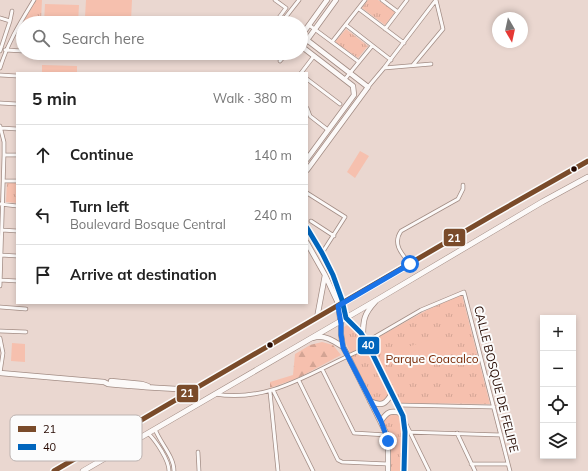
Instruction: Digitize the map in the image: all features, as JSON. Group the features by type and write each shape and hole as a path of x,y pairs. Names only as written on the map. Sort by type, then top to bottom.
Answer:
{"main road":[{"path":"142,420 588,161"},
{"path":"142,437 305,341 340,322 347,320 375,301 535,206 588,177"},
{"path":"54,471 72,461"},
{"path":"59,471 73,461"},
{"path":"83,471 100,461"}],"street":[{"path":"24,16 34,0"},
{"path":"275,0 286,8 280,16"},
{"path":"286,16 299,0"},
{"path":"327,0 309,25 359,62"},
{"path":"308,39 336,0"},
{"path":"332,42 365,0"},
{"path":"382,0 398,12"},
{"path":"385,29 407,0"},
{"path":"308,169 368,87 404,43 436,0"},
{"path":"413,65 443,29 436,0"},
{"path":"359,9 404,43"},
{"path":"0,51 12,11"},
{"path":"0,18 10,21"},
{"path":"346,25 390,60"},
{"path":"0,68 5,50 16,29"},
{"path":"6,35 11,38"},
{"path":"308,41 368,87"},
{"path":"345,79 372,46"},
{"path":"5,50 16,51"},
{"path":"308,51 345,79 353,86 354,91 354,95 350,101 308,158"},
{"path":"302,72 314,56"},
{"path":"384,68 431,64"},
{"path":"0,75 16,76"},
{"path":"308,80 340,104"},
{"path":"350,101 355,106"},
{"path":"0,103 16,104"},
{"path":"308,111 310,116 328,130"},
{"path":"0,286 4,181 4,142 1,127 16,129"},
{"path":"4,155 16,155"},
{"path":"4,181 16,181"},
{"path":"410,264 397,243 397,237 401,231 458,199 463,189 463,185"},
{"path":"308,194 345,217 322,253"},
{"path":"2,204 16,206"},
{"path":"311,221 334,236"},
{"path":"2,230 16,231"},
{"path":"308,230 331,272 340,304 340,322 343,347 381,421 386,435 388,471"},
{"path":"308,245 347,320 354,326 367,343 398,405 408,432 429,471"},
{"path":"1,255 16,256"},
{"path":"325,275 331,272"},
{"path":"317,318 325,275"},
{"path":"0,280 16,281"},
{"name":"CALLE BOSQUE DE FELIPE","path":"367,343 421,310 464,292 510,471"},
{"path":"363,337 365,317 375,301"},
{"path":"0,307 26,309"},
{"path":"0,331 26,332"},
{"path":"305,341 322,337 334,341 343,347"},
{"path":"0,338 3,353 0,373 104,382 109,381 142,384 149,387 192,390"},
{"path":"215,394 241,395 271,391 299,381 359,351 367,343"},
{"path":"322,369 354,433 386,435"},
{"path":"299,381 338,460 342,462 388,464"},
{"path":"271,391 278,471"},
{"path":"271,391 313,471"},
{"path":"370,401 376,404 384,403 388,401 392,393"},
{"path":"398,405 494,407"},
{"path":"381,421 386,413 392,411 402,415"},
{"path":"155,429 173,464 174,471"},
{"path":"408,432 501,436"},
{"path":"404,471 408,432"},
{"path":"148,433 153,438 166,460 170,471"},
{"path":"457,433 475,471"},
{"path":"198,452 199,471"},
{"path":"471,464 508,464"}],"green space":[{"path":"36,0 42,0 41,16 27,16"},
{"path":"86,0 132,0 131,16 85,16"},
{"path":"368,0 378,0 395,12 385,25 362,8"},
{"path":"45,4 79,5 78,16 44,16"},
{"path":"346,29 368,46 358,58 335,42"},
{"path":"42,65 77,66 77,72 42,72"},
{"path":"360,151 369,156 355,178 347,172"},
{"path":"7,183 16,183 16,203 6,202"},
{"name":"Parque Coacalco","path":"462,295 490,404 400,403 370,342 427,310"},
{"path":"347,325 355,331 364,346 351,353 344,338 344,327"},
{"path":"445,335 452,357 398,373 392,352"},
{"path":"322,342 333,345 341,355 298,378 270,388 270,382 293,375 295,354 310,345"},
{"path":"12,343 25,344 25,362 11,361"},
{"path":"367,349 389,392 389,396 383,402 373,399 351,356"},
{"path":"389,413 401,416 403,432 403,471 390,471 390,438 384,423 384,419"}],"transit line":[{"name":"21","path":"142,420 588,161"},
{"name":"40","path":"308,230 333,275 342,300 346,318 361,333 368,345 403,416 405,432 404,471"},
{"name":"21","path":"54,471 71,461"}],"route":[{"path":"388,441 381,421 343,347 338,306 410,264"}]}
